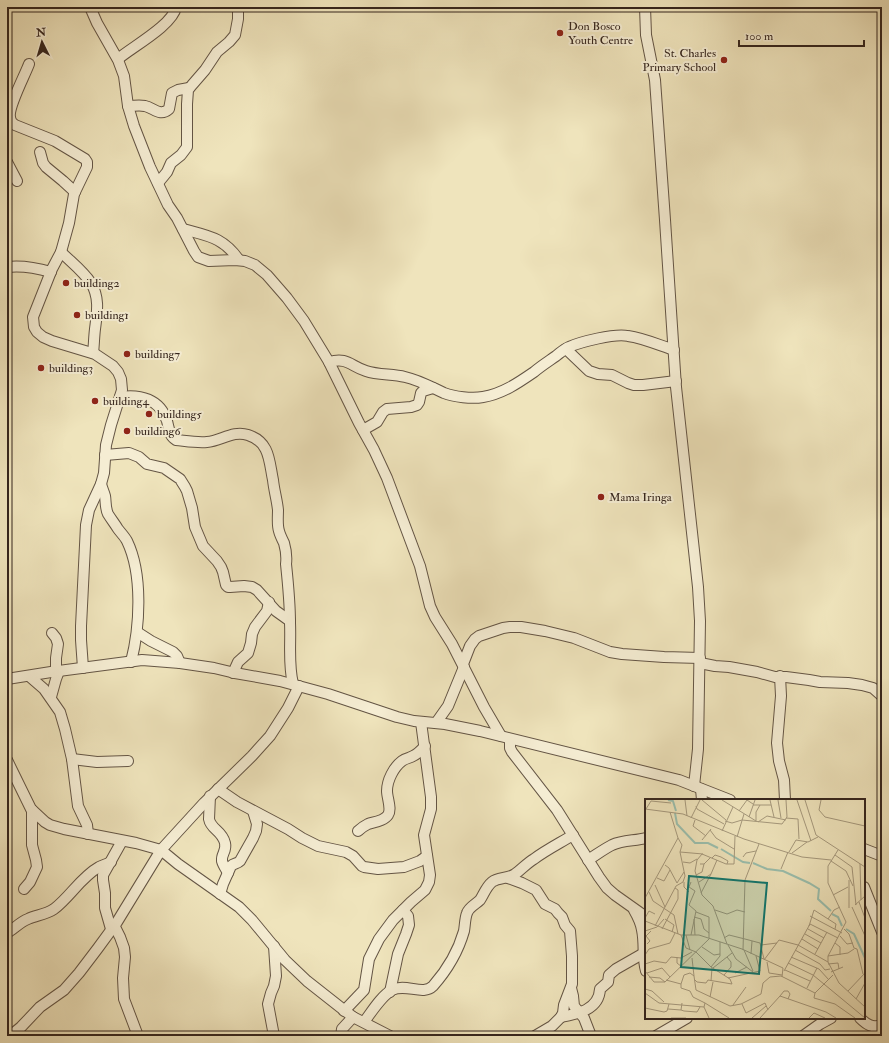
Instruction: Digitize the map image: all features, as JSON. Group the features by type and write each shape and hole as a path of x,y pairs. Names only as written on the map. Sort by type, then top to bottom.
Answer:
{"street":[{"path":"90,7 97,23 118,59 124,76 128,106 150,167 168,205 177,218 194,251 198,257 209,260 239,260 255,266 267,275 300,316 329,362 388,478 420,566 430,606 464,666 484,707 506,738 512,752 557,810 607,888 645,915"},
{"path":"118,59 166,23 174,13 176,7"},
{"path":"158,183 168,172 171,163 181,155 188,146 186,132 187,104 190,88 203,73 217,52 235,35 238,20 238,7"},
{"path":"645,7 646,35 655,80 666,220 676,381 698,587 700,660 697,787 702,799"},
{"path":"29,64 10,110 9,124 55,141 85,159 87,162 87,167 75,192 69,223 61,252 50,272 33,317 34,327 43,337 93,353 103,358 118,372 121,379 122,390 111,426 105,455 104,473 101,484 89,510 85,534 81,626 83,668"},
{"path":"128,106 145,106 150,107 157,112 166,112 169,109 172,93 178,90 190,88"},
{"path":"40,152 43,163 46,167 75,192"},
{"path":"7,162 17,181"},
{"path":"183,229 206,235 222,242 234,252 239,260"},
{"path":"61,252 84,274 92,284 97,296 98,313 93,353"},
{"path":"7,266 26,267 50,272"},
{"path":"329,362 337,360 345,361 369,372 405,377 419,381 448,394 471,398 483,397 510,388 568,347 586,341 626,335 674,350"},
{"path":"566,349 585,368 593,373 612,375 634,385 676,381"},
{"path":"364,430 378,422 387,409 417,405 421,393 433,388"},
{"path":"10,1034 21,1027 40,1007 64,990 71,983 113,927 161,850 210,796 252,756 270,736 288,708 296,685 290,674 290,621 286,564 287,554 279,532 278,502 269,455 265,447 260,441 249,435 242,434 226,436 206,442 176,440 172,438 164,413 158,405 143,397 120,396"},
{"path":"105,455 129,453 147,464 164,468 180,480 187,491 195,527 203,546 221,567 226,585 228,587 252,587 276,611 290,621"},
{"path":"101,484 108,514 127,541 134,562 137,579 137,632 131,662"},
{"path":"233,673 238,662 248,653 252,634 255,627 267,611 268,602"},
{"path":"436,723 448,706 464,666 470,646 475,639 479,636 510,627 521,627 546,631 574,638 610,652 622,654 700,660 715,666 757,672 770,676 862,685 873,688 882,696"},
{"path":"137,632 173,652 177,656 180,663"},
{"path":"50,697 58,671 56,658 58,644 52,633"},
{"path":"7,679 142,660 180,663 214,668 296,685 397,717 422,722 445,724 679,780 727,799"},
{"path":"29,676 44,689 60,712 72,759 78,806 87,825 88,834"},
{"path":"780,676 781,696 777,743 779,761 784,780 785,799"},
{"path":"341,1036 342,1029 349,1014 364,990 369,959 379,939 393,920 425,890 430,875 424,835 431,797 422,733 422,722"},
{"path":"358,831 388,815 389,804 387,790 388,783 392,775 402,761 414,756 425,746"},
{"path":"72,759 97,762 128,761"},
{"path":"7,760 32,810 45,822 64,829 136,843 161,850 178,864 239,907 252,920 285,960 307,981 349,1014 390,1036"},
{"path":"218,788 237,802 288,828 302,838 318,846 346,852 354,856 364,867 378,869 404,867 420,861 427,856"},
{"path":"210,796 209,819 211,825 222,836 225,843 225,852 222,863 228,873"},
{"path":"24,889 30,882 37,867 32,845 32,810"},
{"path":"220,894 228,873 234,864 240,861 253,838 257,824 253,811"},
{"path":"364,1022 380,1001 393,990 405,988 428,990 444,974 455,956 464,930 467,912 480,899 490,883 494,880 508,878 514,875 533,859 572,835"},
{"path":"588,860 612,845 645,838"},
{"path":"122,840 103,876 103,880 106,914 124,948 125,957 122,978 124,999 138,1036"},
{"path":"865,849 882,856"},
{"path":"7,933 28,919 46,914 53,910 93,871 111,862"},
{"path":"508,878 536,890 545,904 555,909 562,917 569,930 572,956 571,988 561,1017 552,1026 535,1036"},
{"path":"865,889 882,932"},
{"path":"634,908 640,921 642,931 645,968"},
{"path":"390,992 398,954 409,926 408,916 403,910"},
{"path":"274,946 276,976 268,1004 274,1036"},
{"path":"561,1017 580,1013 590,1008 595,1004 600,994 600,990 608,982 609,975 616,968 644,953"},
{"path":"571,988 574,1006 584,1018 591,1036"},
{"path":"656,1036 670,1022 683,1019"},
{"path":"803,1036 827,1019"},
{"path":"861,1019 867,1025 873,1027 882,1025"}],"place":[{"name":"Don Bosco Youth Centre","path":"560,33"},
{"name":"St. Charles Primary School","path":"724,60"},
{"name":"building2","path":"66,283"},
{"name":"building1","path":"77,315"},
{"name":"building7","path":"127,354"},
{"name":"building3","path":"41,368"},
{"name":"building4","path":"95,401"},
{"name":"building5","path":"149,414"},
{"name":"building6","path":"127,431"},
{"name":"Mama Iringa","path":"601,497"}]}
